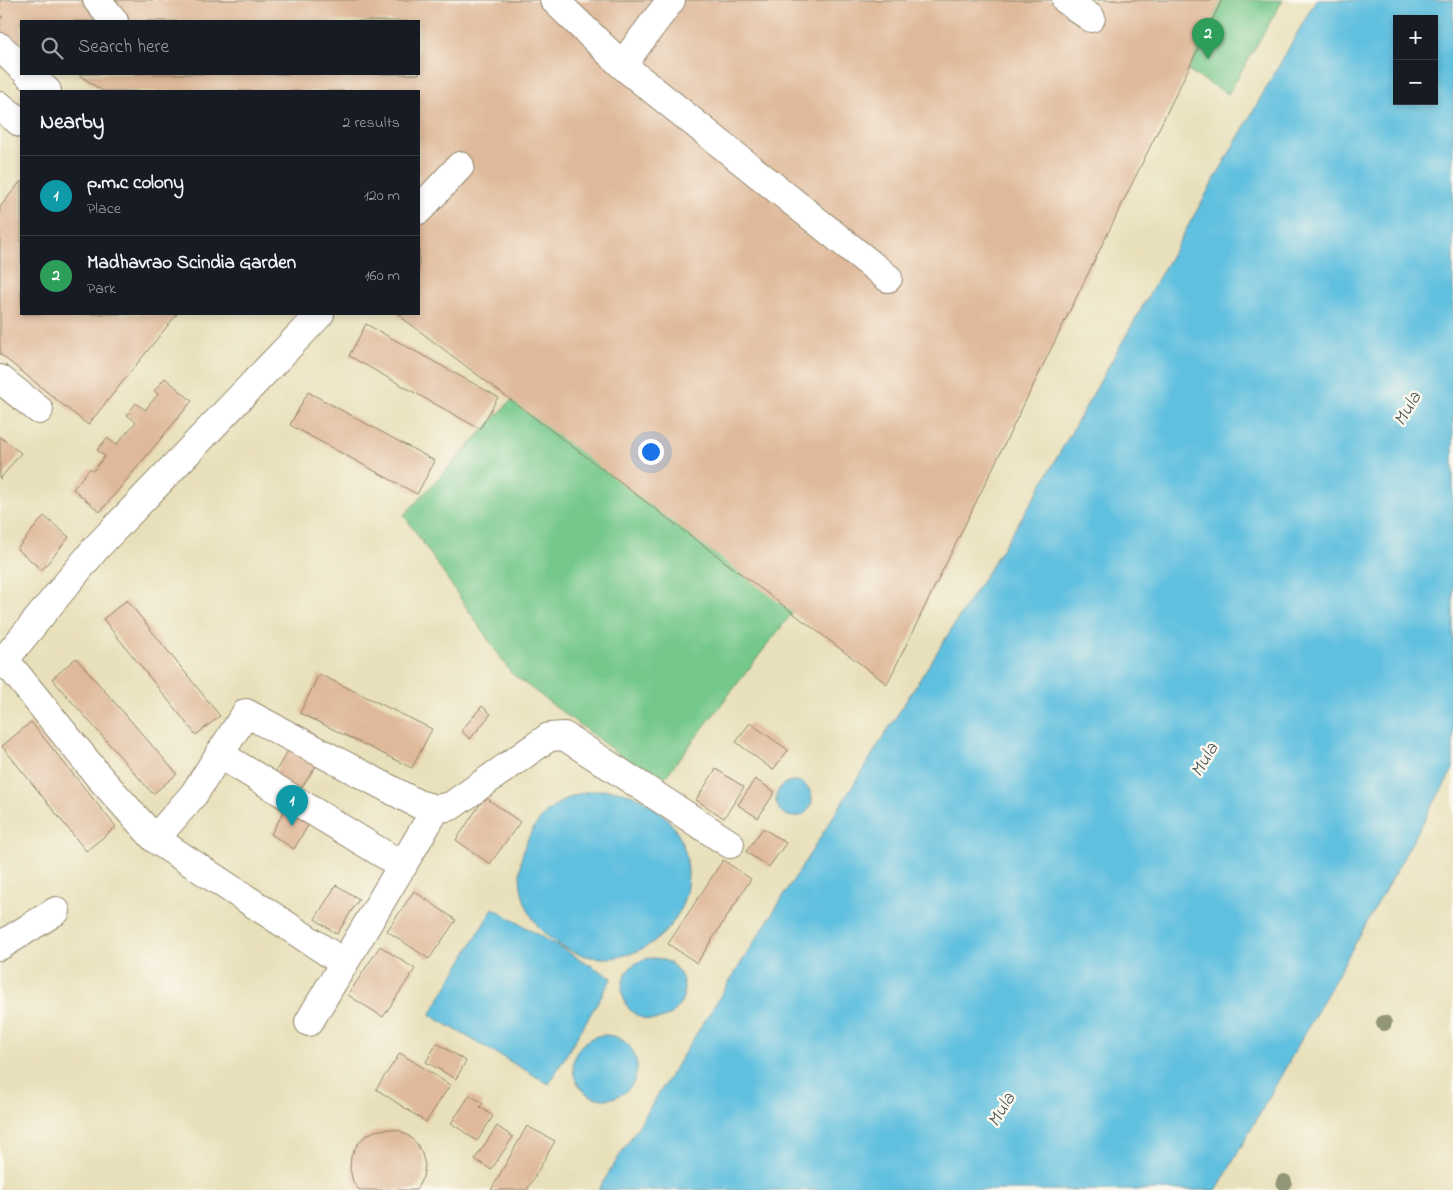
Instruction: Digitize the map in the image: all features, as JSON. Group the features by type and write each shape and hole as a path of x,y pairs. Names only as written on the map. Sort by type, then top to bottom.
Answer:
{"street":[{"path":"97,0 113,20"},
{"path":"554,0 622,65 888,278"},
{"path":"622,65 670,0"},
{"path":"1066,0 1091,18"},
{"path":"0,47 20,66"},
{"path":"29,75 46,90"},
{"path":"0,106 20,122"},
{"path":"420,209 460,166"},
{"path":"319,315 96,548 2,663 155,840 344,963"},
{"path":"0,379 39,410"},
{"path":"155,840 194,794 246,714 418,804 436,808 451,806 549,737 564,736 730,844"},
{"path":"219,754 403,866"},
{"path":"309,1022 436,808"},
{"path":"0,946 56,911"}],"green space":[{"path":"1124,0 1283,0 1228,94 1108,25"},
{"path":"558,350 881,498 659,785 511,673 404,515"}],"water":[{"name":"Mula","path":"1316,0 1453,0 1453,769 1217,1190 598,1190 1034,498"},
{"path":"794,781 801,782 807,786 811,792 811,806 807,812 801,816 794,817 787,816 781,812 777,806 776,799 777,792 781,786 787,782"},
{"path":"612,790 636,796 664,814 682,842 687,858 687,890 682,906 664,934 651,944 628,955 596,958 580,955 564,948 550,939 539,928 523,898 520,866 523,850 530,834 539,820 550,809 580,793"},
{"path":"493,908 612,978 549,1084 430,1015"},
{"path":"647,958 659,958 675,967 682,977 684,989 682,1001 675,1011 659,1020 647,1020 636,1015 627,1006 622,995 622,983 627,972 636,963"},
{"path":"599,1035 611,1035 628,1044 635,1055 637,1067 635,1079 628,1090 611,1099 599,1099 587,1094 578,1085 573,1073 573,1061 578,1049 587,1040"}],"building":[{"path":"0,0 1222,0 887,684 398,315 420,315 420,90 101,90 79,75 420,75 420,20 20,20 20,56 0,33 0,19 3,17 0,15"},
{"path":"20,182 20,315 176,315 88,425 0,354 0,207"},
{"path":"366,324 498,397 480,429 349,356"},
{"path":"165,378 192,401 100,512 73,489 90,468 93,471 105,456 97,450 107,438 116,445 136,422 127,415 136,403 145,410 158,394 154,391"},
{"path":"308,392 435,461 417,494 290,425"},
{"path":"0,437 21,453 0,479"},
{"path":"44,516 69,537 42,570 17,549"},
{"path":"127,600 220,716 196,735 103,619"},
{"path":"76,658 177,774 153,794 52,679"},
{"path":"319,674 432,729 412,768 300,713"},
{"path":"482,706 491,714 470,739 461,731"},
{"path":"31,722 116,827 86,851 2,746"},
{"path":"750,723 788,750 773,770 736,742"},
{"path":"291,746 318,763 298,793 272,777"},
{"path":"716,769 744,787 724,818 696,800"},
{"path":"755,779 775,792 758,818 738,805"},
{"path":"485,797 520,822 490,864 456,840"},
{"path":"289,803 313,817 294,849 271,834"},
{"path":"763,828 786,843 769,867 746,852"},
{"path":"723,860 751,879 697,963 668,944"},
{"path":"336,885 359,899 337,934 315,919"},
{"path":"414,891 456,920 429,959 387,931"},
{"path":"380,946 415,969 383,1017 348,995"},
{"path":"437,1043 466,1061 456,1079 426,1062"},
{"path":"400,1053 450,1085 426,1122 376,1089"},
{"path":"470,1095 483,1103 480,1107 493,1116 477,1141 451,1123"},
{"path":"497,1126 513,1137 491,1170 475,1159"},
{"path":"527,1126 555,1141 527,1190 491,1190"},
{"path":"398,1130 409,1136 417,1144 422,1154 425,1165 423,1177 416,1190 359,1190 353,1182 350,1169 351,1156 357,1145 365,1136 375,1131"}],"place":[{"name":"Madhavrao Scindia Garden","path":"1208,59"},
{"name":"p.m.c colony","path":"292,826"}]}
